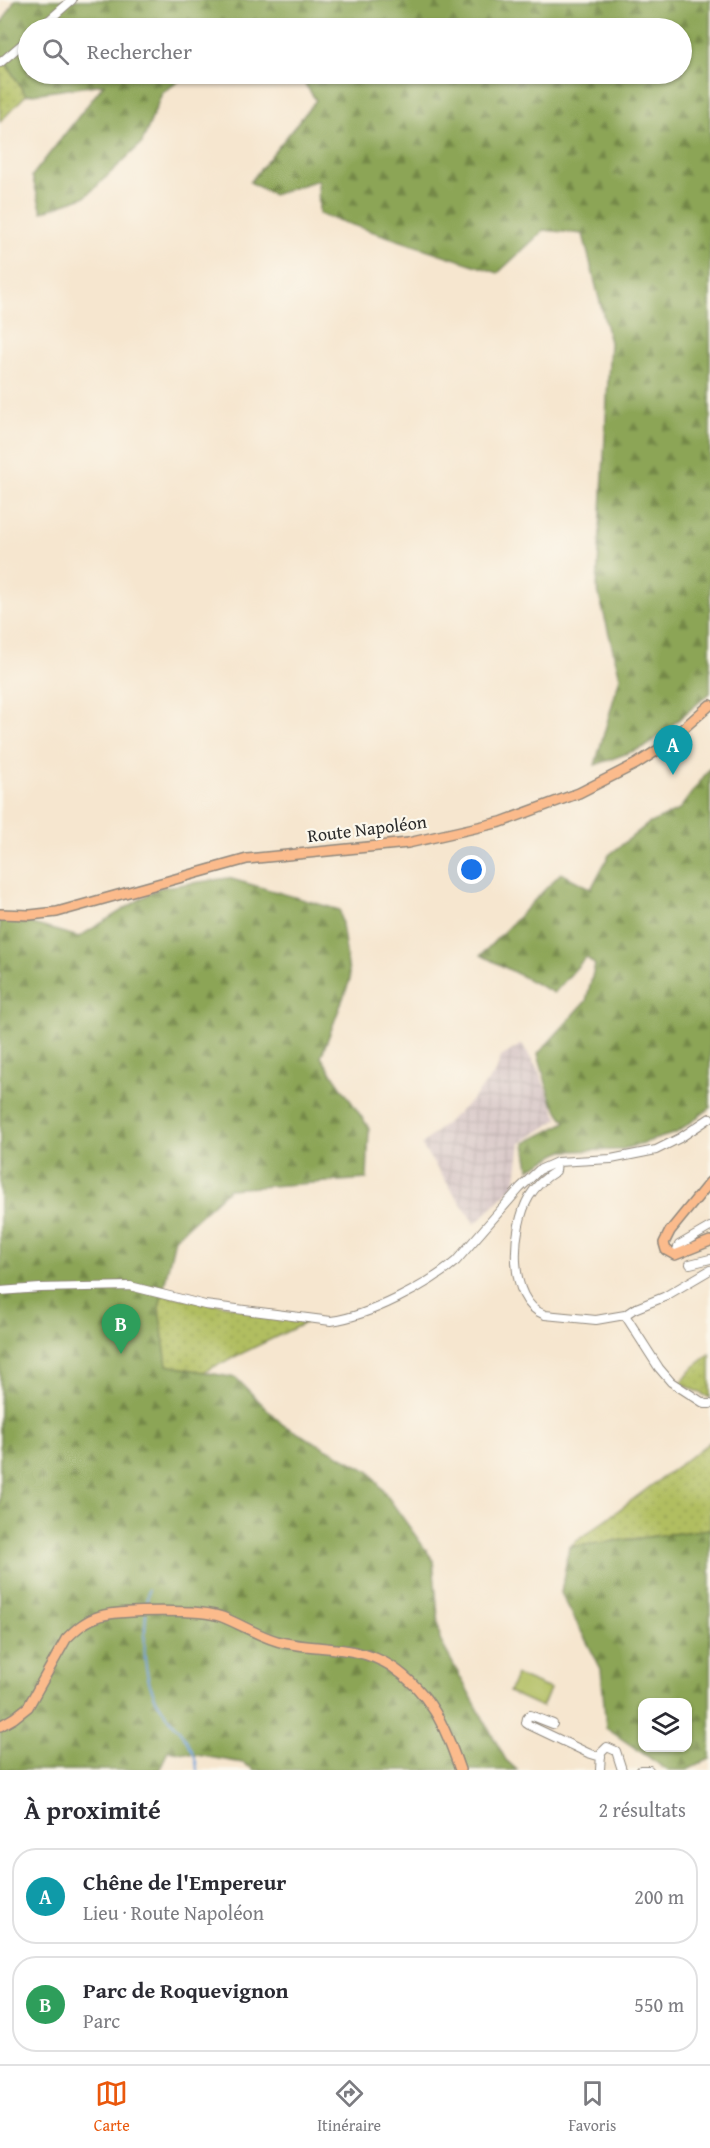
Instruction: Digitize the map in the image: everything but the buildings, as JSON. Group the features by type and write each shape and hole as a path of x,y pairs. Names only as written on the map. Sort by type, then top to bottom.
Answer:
{"main road":[{"name":"Route Napoléon","path":"0,914 30,915 57,912 248,859 408,843 501,822 579,793 636,764 686,728 710,705"},
{"path":"710,1182 664,1239 664,1247 675,1255 710,1241"},
{"path":"0,1726 27,1707 66,1639 75,1630 101,1616 176,1611 209,1613 283,1643 348,1650 381,1661 415,1684 429,1700 441,1720 460,1770"}],"street":[{"path":"51,18 72,0"},
{"path":"0,63 18,48"},
{"path":"0,1291 130,1286 206,1305 330,1321 343,1320 424,1285 444,1272 456,1262 529,1178 539,1170 557,1162 622,1158 656,1150 680,1138 710,1118"},
{"path":"557,1162 556,1171 548,1176 530,1196 520,1219 516,1245 519,1279 523,1294 529,1305 537,1312 545,1315 596,1320 625,1315 664,1297 710,1270"},
{"path":"675,1255 680,1245 710,1227"},
{"path":"690,1264 710,1259"},
{"path":"625,1315 659,1368 671,1382 705,1404 710,1404"},
{"path":"553,1724 530,1715 526,1718 526,1723 529,1725 601,1757"},
{"path":"600,1770 603,1749 612,1748 620,1759 622,1770"},
{"path":"641,1770 649,1770"}],"shaded area":[{"path":"522,1044 539,1072 558,1119 521,1143 515,1185 475,1224 421,1145 470,1102 496,1072 501,1057"}],"green space":[{"path":"15,0 710,0 710,693 647,746 595,765 620,677 597,587 610,342 583,234 544,230 498,273 319,214 318,180 273,195 250,182 316,100 305,84 692,84 692,18 18,18 18,82 0,54 0,26"},
{"path":"0,54 26,95 0,122"},
{"path":"19,84 104,84 26,95"},
{"path":"104,84 175,84 162,93 142,143 86,196 42,212 32,176"},
{"path":"710,768 710,1108 676,1133 620,1150 563,1151 529,1169 525,1143 566,1122 551,1101 538,1054 586,1001 595,965 586,957 554,993 481,955 561,873 591,889 609,855 648,824 679,810"},
{"path":"228,878 340,910 350,980 321,1057 369,1128 367,1179 229,1189 175,1238 159,1308 167,1365 236,1378 283,1425 370,1472 433,1560 440,1640 506,1760 517,1770 255,1770 243,1763 168,1750 160,1770 0,1770 0,915 79,937 158,888"},
{"path":"136,1290 311,1320 172,1387"},
{"path":"710,1354 710,1398 681,1383 694,1367"},
{"path":"710,1442 710,1529 569,1547"},
{"path":"710,1529 710,1759 687,1770 667,1770 641,1752 692,1752 692,1698 638,1698 638,1750 606,1728 601,1669 561,1593 569,1547"},
{"path":"516,1675 550,1689 542,1707 509,1692"}],"waterway":[{"path":"146,1608 148,1590"},
{"path":"146,1613 145,1655 150,1685 159,1704 192,1749 197,1770"}],"place":[{"name":"Chêne de l'Empereur","path":"673,775"},
{"name":"Parc de Roquevignon","path":"121,1354"}]}
